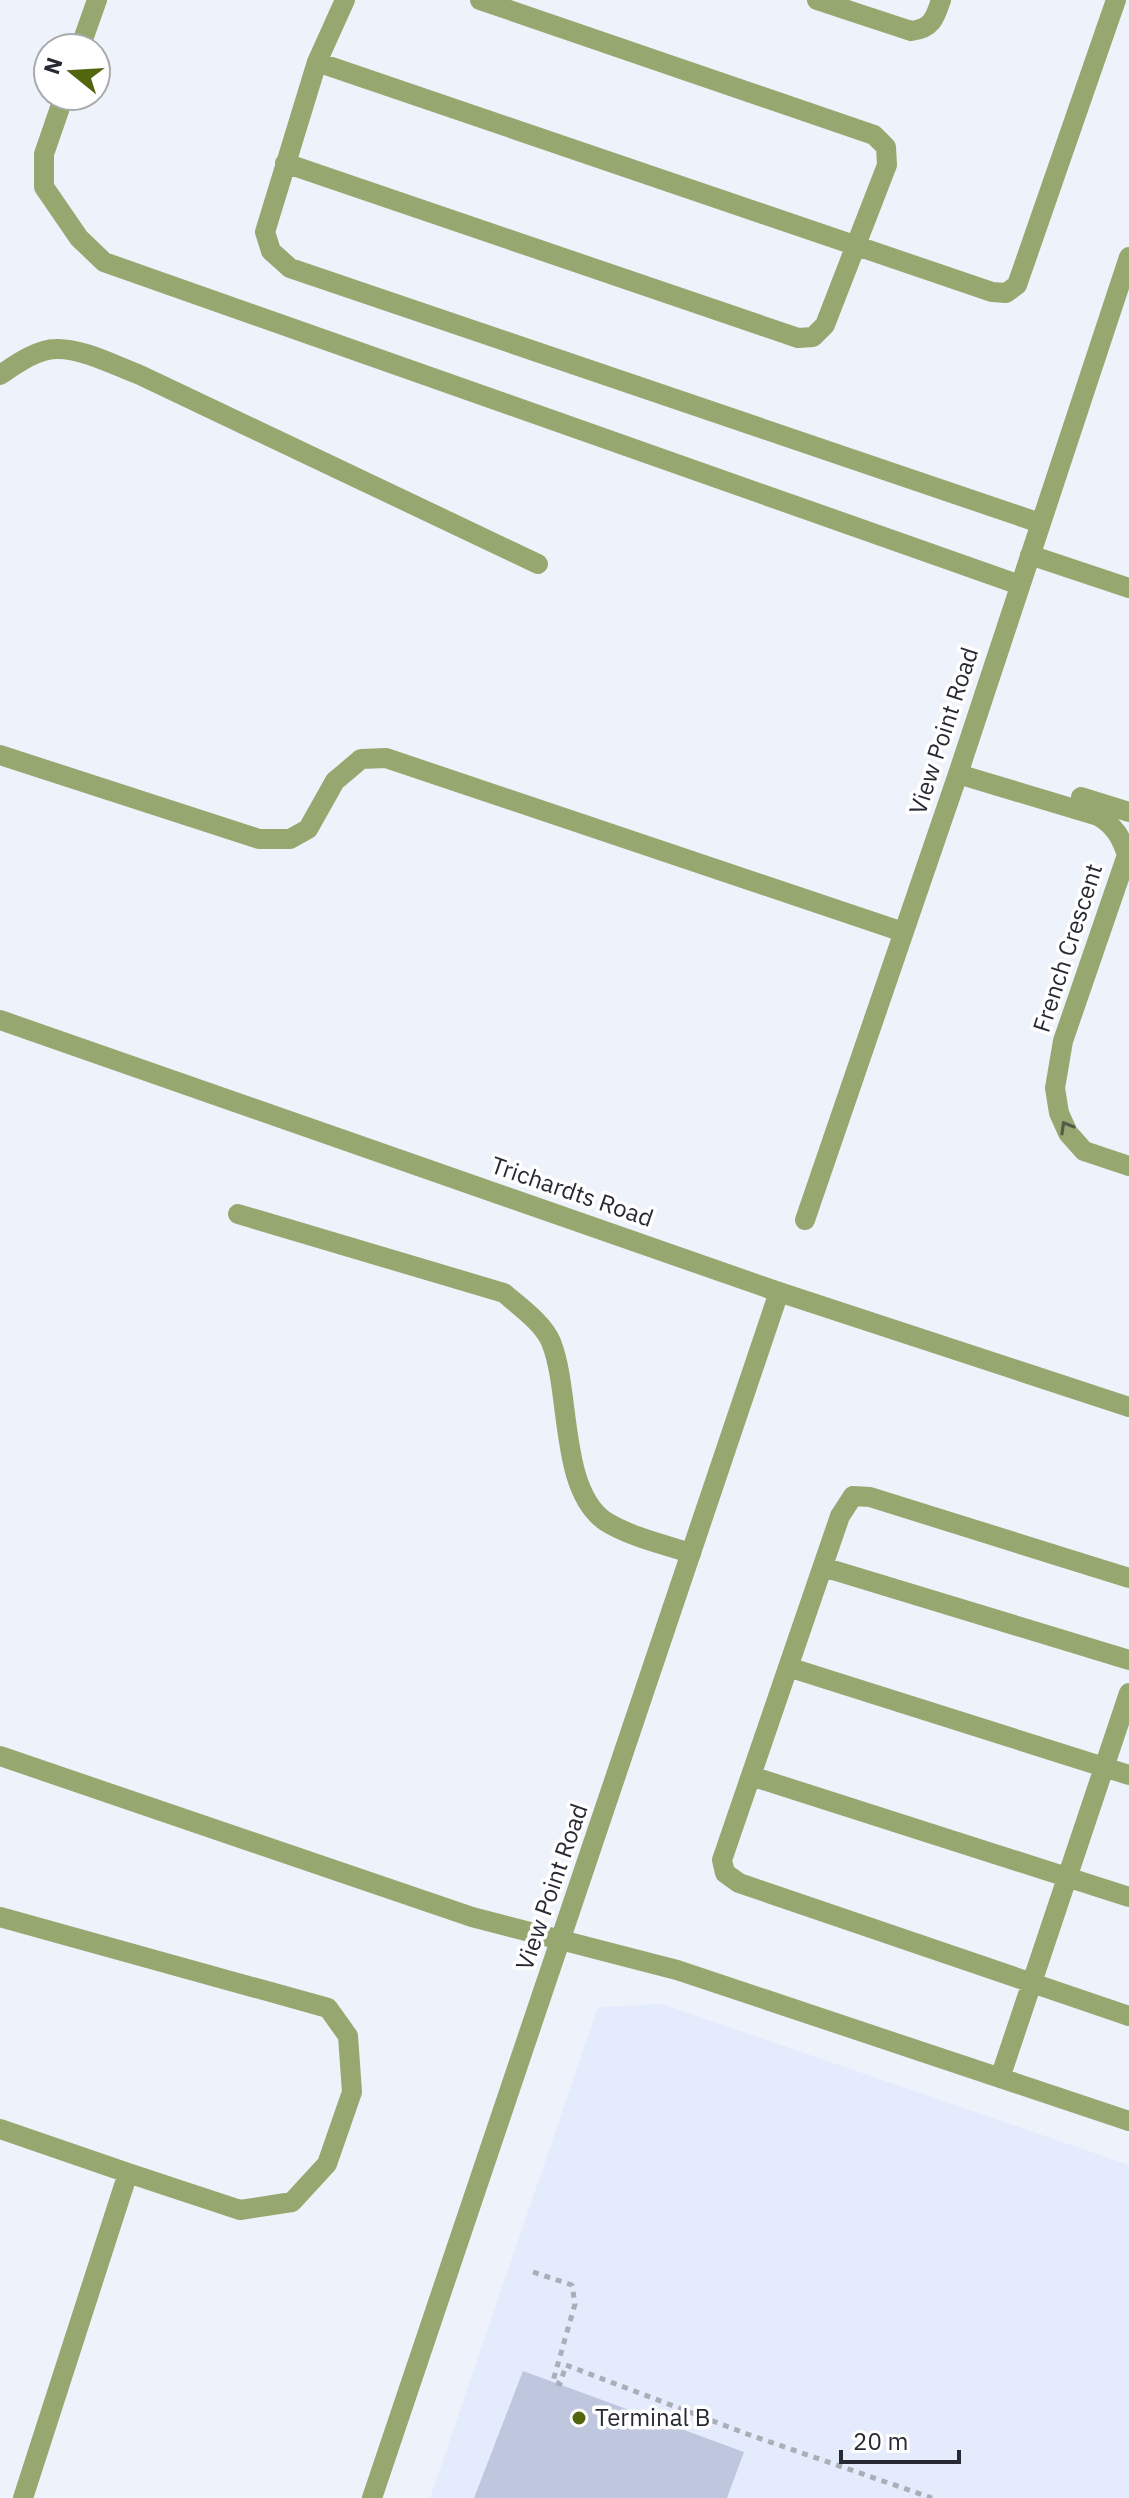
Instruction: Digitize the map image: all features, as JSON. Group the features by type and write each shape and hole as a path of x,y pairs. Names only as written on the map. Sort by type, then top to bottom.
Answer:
{"street":[{"path":"86,32 97,0"},
{"path":"345,0 317,62 265,232 271,251 290,268 1040,523"},
{"path":"285,163 798,338 813,337 825,325 887,165 886,147 874,135 480,0"},
{"path":"817,0 911,31 923,30 933,22 941,0"},
{"path":"317,62 992,292 1006,293 1017,285 1116,0"},
{"path":"58,112 44,154 44,187 79,238 104,262 1020,585"},
{"name":"View Point Road","path":"805,1220 960,768 1129,257"},
{"path":"0,375 19,362 55,349 93,357 154,382 538,564"},
{"path":"1030,555 1129,588"},
{"path":"0,755 259,839 290,839 308,829 335,781 361,759 386,758 903,932"},
{"path":"960,768 1129,812"},
{"name":"French Crescent","path":"960,768 1098,816 1113,825 1122,839 1127,855 1063,1041 1055,1088 1059,1113 1068,1133 1084,1151 1129,1166"},
{"name":"Trichardts Road","path":"0,1020 779,1292 1129,1407"},
{"path":"238,1214 504,1293 530,1315 550,1340 581,1493 604,1520 647,1539 691,1553"},
{"name":"View Point Road","path":"372,2498 779,1292"},
{"path":"1129,1578 870,1497 853,1496 840,1516 722,1860 725,1873 739,1883 1129,2016"},
{"path":"823,1567 1129,1660"},
{"path":"788,1667 1129,1775"},
{"path":"1000,2078 1129,1693"},
{"path":"0,1756 472,1917 677,1970 1129,2121"},
{"path":"751,1776 1129,1897"},
{"path":"0,1917 328,2008 348,2036 352,2092 327,2164 292,2202 240,2210 0,2129"},
{"path":"23,2498 128,2173"}],"path":[{"path":"533,2272 572,2285 575,2304 553,2381 560,2384 566,2365 747,2434 932,2498"}],"shaded area":[{"path":"662,2004 1129,2165 1129,2498 430,2498 598,2007"}],"building":[{"name":"Terminal B","path":"523,2371 744,2452 727,2498 474,2498"}],"place":[{"name":"Terminal B","path":"579,2418"}]}
